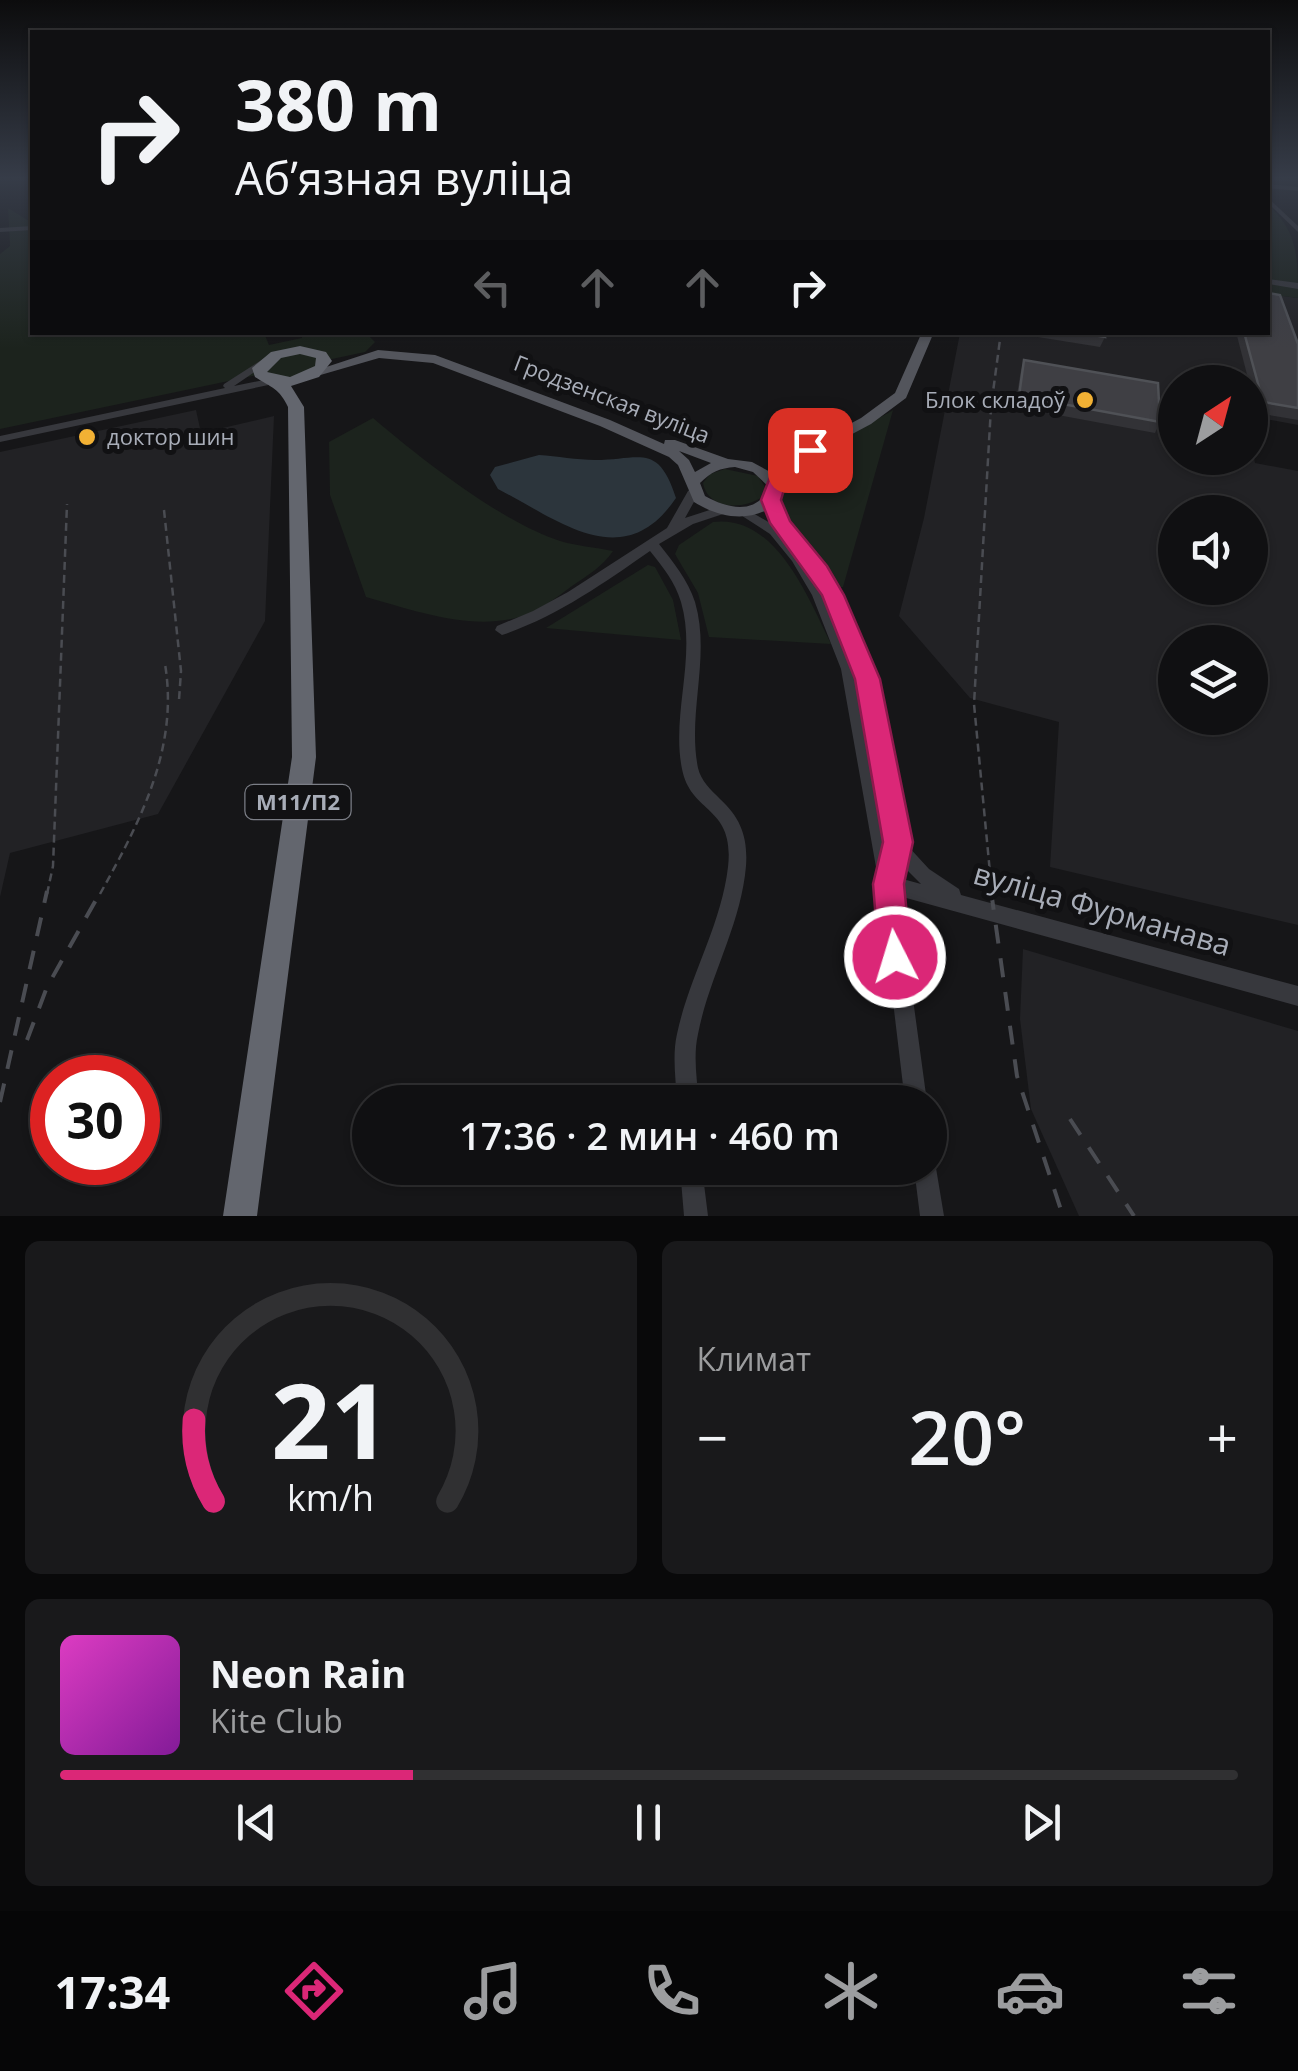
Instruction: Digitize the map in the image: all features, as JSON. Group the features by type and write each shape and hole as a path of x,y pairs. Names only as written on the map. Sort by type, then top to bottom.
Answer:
{"highway":[{"path":"275,335 260,374 288,390 296,407"},
{"path":"275,381 316,373 324,361 289,335"},
{"path":"265,361 288,352 314,352"},
{"name":"М11/П2","path":"241,1208 304,756 296,407 316,373"}],"main road":[{"path":"831,438 777,458 711,466 694,486 709,506 742,512 773,492 790,462 866,421 901,395 927,335"},
{"name":"Гродзенская вуліца","path":"385,351 428,350 726,463"},
{"path":"314,352 385,351"},
{"path":"316,373 385,351"},
{"name":"Гродзенская вуліца","path":"385,351 435,359 648,440 684,462 694,486"},
{"path":"746,464 765,472 773,492"}],"street":[{"path":"1270,282 1298,286"},
{"path":"223,389 265,361"},
{"path":"0,439 275,381"},
{"path":"672,530 694,486"},
{"path":"773,492 780,523 833,595 862,664 898,848 888,884"},
{"path":"502,630 540,615 672,530 705,513 722,510"},
{"path":"742,512 774,531 797,558 838,636 848,669 888,884 914,1085"},
{"path":"652,544 664,556 692,609 696,636 689,712 690,771 696,785 732,820 739,847 732,896 686,1040 687,1085"},
{"path":"898,848 922,875 966,903"},
{"name":"вуліца Фурманава","path":"888,884 1298,996"},
{"path":"693,1185 696,1216"},
{"path":"927,1185 932,1216"}],"shaded area":[{"path":"9,236 30,236 30,335 265,335 269,345 302,338 301,335 368,335 375,342 365,352 318,362 311,372 286,378 267,373 0,429 0,254 10,246"},
{"path":"1270,236 1291,236 1298,270 1298,298 1270,294"},
{"path":"1270,294 1298,298 1298,425 1268,419 1268,365 1158,365 1158,475 1268,475 1268,465 1298,471 1298,925 1050,867 1059,722 970,698 899,616 924,518 960,335 1270,335"},
{"path":"196,410 201,433 274,416 265,621 158,814 10,853 0,897 0,452"},
{"path":"893,410 843,587 836,588 783,520 778,497 780,479 801,459"},
{"path":"373,418 437,469 512,519 560,541 613,551 547,604 526,615 500,621 442,617 366,597 330,495 329,442"},
{"path":"539,455 588,460 646,458 662,468 676,498 656,521 635,534 591,534 498,489 490,475 495,467"},
{"path":"725,469 758,476 765,487 762,497 736,505 712,498 703,483 710,474"},
{"path":"713,522 735,523 771,544 799,582 831,644 709,637 698,593 675,554 679,545"},
{"path":"648,565 655,567 673,600 681,640 546,628"},
{"path":"1023,949 1298,1031 1298,1216 1079,1216 1031,1109 1020,1019"}],"building":[{"path":"1270,293 1280,295 1298,344 1298,408 1268,403 1268,365 1253,365 1245,335 1270,335"},
{"name":"Блок складоў","path":"1024,360 1158,383 1158,422 1019,396"}],"railway":[{"path":"992,894 974,704 991,407 1001,335"},
{"path":"47,894 53,866 67,504"},
{"path":"164,510 181,671 179,700"},
{"path":"100,894 153,784 166,725 165,664"},
{"path":"0,1102 47,891"},
{"path":"27,1040 47,987 101,891"},
{"path":"991,891 1017,1076 1063,1216"},
{"path":"1070,1119 1134,1216"}],"place":[{"name":"Блок складоў","path":"1085,400"},
{"name":"доктор шин","path":"87,437"}],"route":[{"path":"810,450 780,471 771,500 780,523 833,595 867,679 898,842 888,884 895,957"}]}
